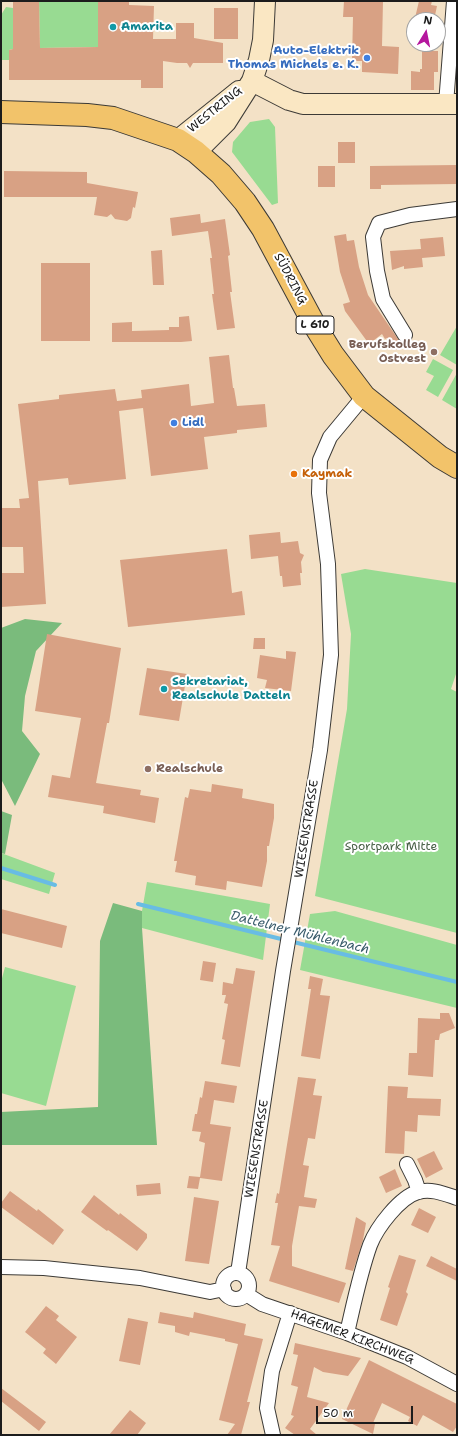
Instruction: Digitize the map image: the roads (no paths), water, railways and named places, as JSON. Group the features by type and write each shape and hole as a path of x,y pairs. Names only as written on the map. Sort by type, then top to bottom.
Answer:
{"main road":[{"name":"L 610","path":"1,112 87,115 113,118 178,140 196,152"},
{"name":"SÜDRING","path":"196,152 221,174 245,202 263,229 315,326 333,355 364,396 440,457 457,467"}],"street":[{"name":"WESTRING","path":"196,152 226,122 252,81 262,47 265,1"},
{"path":"252,81 289,100 303,104 452,104 454,1"},
{"name":"WESTRING","path":"178,140 252,81"},
{"path":"405,335 383,300 377,271 373,237 379,223 410,215 457,209"},
{"name":"WIESENSTRASSE","path":"238,1273 283,971 320,750 330,655 328,564 319,493 320,460 330,437 364,396"},
{"path":"407,1164 419,1192"},
{"path":"347,1333 360,1279 371,1243 383,1223 398,1204 407,1197 419,1192 439,1192 457,1198"},
{"path":"1,1267 44,1268 140,1278 210,1292 224,1289"},
{"path":"238,1273 244,1276 248,1281 249,1288 246,1294 238,1299 227,1295 224,1289 224,1283 226,1278 232,1274 238,1273"},
{"name":"HAGEMER KIRCHWEG","path":"246,1294 262,1304 347,1333 417,1362 457,1384"},
{"path":"273,1435 267,1408 272,1371 290,1313"}],"waterway":[{"name":"Dattelner Mühlenbach","path":"1,868 55,885"},
{"name":"Dattelner Mühlenbach","path":"138,904 457,982"}],"place":[{"name":"Amarita","path":"113,27"},
{"name":"Auto-Elektrik Thomas Michels e. K.","path":"367,58"},
{"name":"Berufskolleg Ostvest","path":"434,352"},
{"name":"Lidl","path":"174,423"},
{"name":"Kaymak","path":"294,474"},
{"name":"Sekretariat, Realschule Datteln","path":"164,689"},
{"name":"Realschule","path":"148,769"}],"park label":[{"name":"Sportpark Mitte","path":"391,847"}]}
